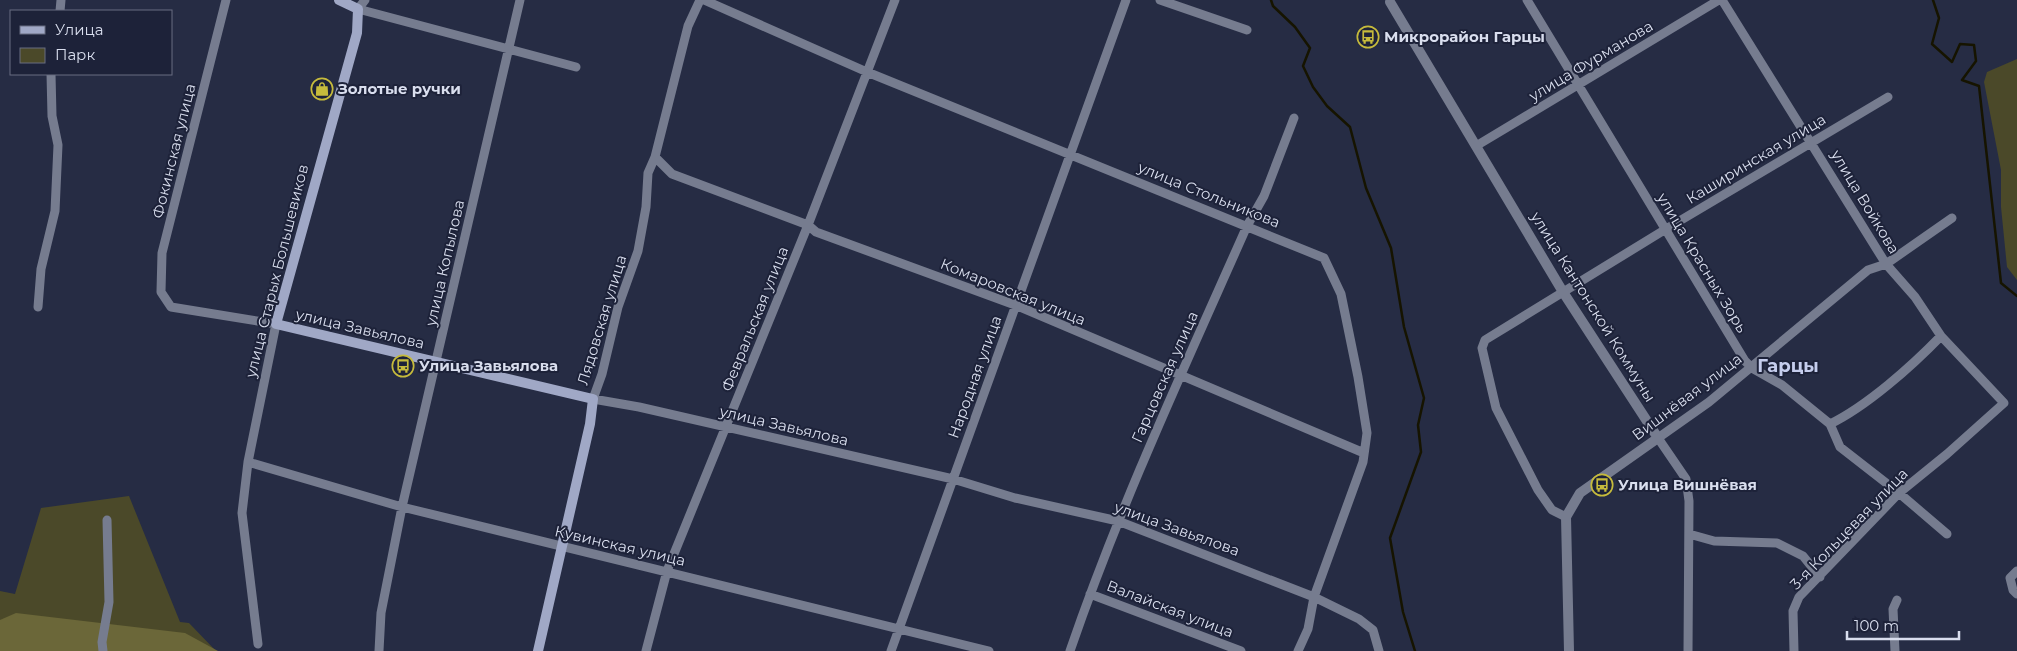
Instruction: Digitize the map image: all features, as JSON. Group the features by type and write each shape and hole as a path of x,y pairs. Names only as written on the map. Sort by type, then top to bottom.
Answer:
{"main road":[{"path":"339,0 358,9"},
{"name":"улица Старых Большевиков","path":"276,324 357,33 358,9"},
{"name":"улица Завьялова","path":"276,324 593,399"},
{"name":"Лядовская улица","path":"538,651 590,424 593,399"}],"street":[{"name":"Фокинская улица","path":"171,307 161,292 162,253 226,0"},
{"path":"365,0 358,9 576,67"},
{"name":"улица Копылова","path":"379,651 381,613 402,507 520,0"},
{"name":"улица Стольникова","path":"702,0 867,72 1324,258 1341,294 1367,433 1363,462 1314,597 1308,629 1298,651"},
{"name":"Лядовская улица","path":"593,399 602,374 618,307 638,251 646,207 648,173 655,158 688,26 702,0"},
{"name":"Февральская улица","path":"646,651 667,571 808,225 895,0"},
{"name":"Народная улица","path":"891,651 898,627 1126,0"},
{"path":"1160,0 1247,30"},
{"name":"улица Красных Зорь","path":"1527,0 1744,361 1752,368 1782,385 1830,424 1840,447 1899,493 1947,534"},
{"name":"улица Фурманова","path":"1476,146 1721,0"},
{"name":"улица Войкова","path":"1721,0 1812,141 1886,264 1915,297 1941,336 2004,403"},
{"name":"улица Кантонской Коммуны","path":"1391,1 1564,292 1686,479 1689,501 1688,651"},
{"path":"38,307 41,269 55,211 58,145 52,116 51,75"},
{"name":"Каширинская улица","path":"1566,517 1552,510 1538,490 1496,408 1482,348 1485,340 1666,229 1888,97"},
{"name":"Гарцовская улица","path":"1070,651 1118,521 1247,226 1264,196 1294,118"},
{"name":"Комаровская улица","path":"655,158 672,174 808,225 816,232 1015,305 1182,374 1364,453"},
{"name":"Вишнёвая улица","path":"1566,517 1580,493 1709,402 1868,270 1886,264 1952,218"},
{"name":"улица Завьялова","path":"171,307 276,324"},
{"name":"улица Старых Большевиков","path":"258,644 242,513 248,462 276,324"},
{"path":"1830,424 1844,418 1888,384 1924,354 1941,336"},
{"name":"улица Завьялова","path":"593,399 640,407 725,429 953,479 1015,498 1118,521 1314,597 1360,619 1373,630 1379,651"},
{"name":"3-я Кольцевая улица","path":"1794,651 1793,611 1799,597 1899,493 1947,454 2004,403"},
{"name":"Кувинская улица","path":"248,462 402,507 898,627 988,651"},
{"path":"1566,517 1568,651"},
{"path":"103,651 102,642 110,602 107,520"},
{"path":"1689,534 1714,541 1777,543 1803,556 1820,577"},
{"path":"2015,592 2010,578 2017,571"},
{"name":"Валайская улица","path":"1090,594 1241,651"},
{"path":"1895,651 1894,609 1897,600"}],"green space":[{"path":"2017,59 2017,280 2007,267 2001,207 2001,170 1984,82 1987,72"},
{"path":"129,496 180,622 189,623 216,651 0,651 0,591 15,594 41,508"}],"shaded area":[{"path":"16,613 185,633 218,651 0,651 0,620"}],"waterway":[{"path":"1271,0 1273,6 1295,27 1310,48 1303,66 1313,87 1327,106 1350,127 1366,188 1391,248 1404,327 1424,398 1418,425 1421,452 1390,538 1403,612 1415,651"},
{"path":"1933,0 1939,18 1932,44 1952,62 1960,44 1974,45 1976,61 1962,80 1979,86 2001,283 2017,296"}],"place":[{"name":"Микрорайон Гарцы","path":"1368,37"},
{"name":"Золотые ручки","path":"322,89"},
{"name":"Улица Завьялова","path":"403,366"},
{"name":"Улица Вишнёвая","path":"1602,485"}],"district":[{"name":"Гарцы","path":"1788,366"}]}
